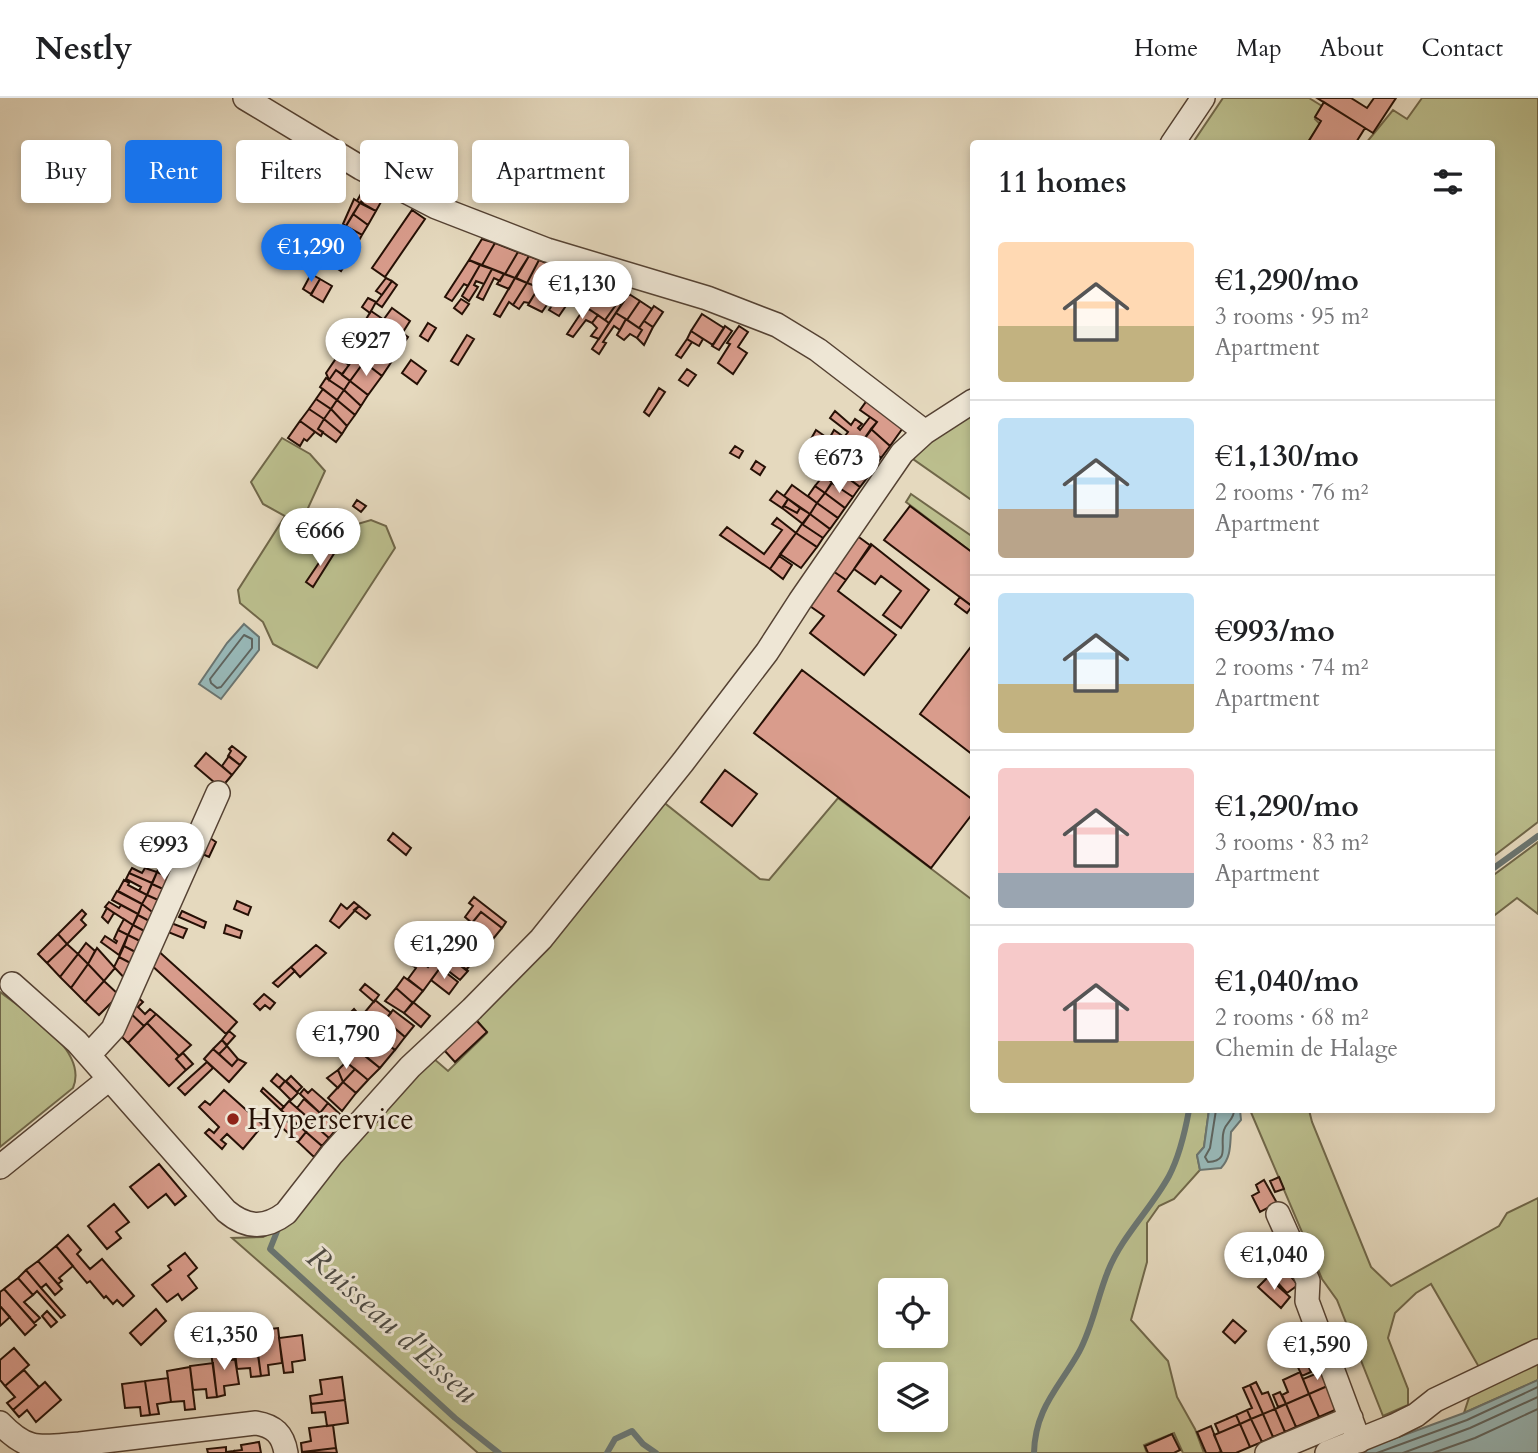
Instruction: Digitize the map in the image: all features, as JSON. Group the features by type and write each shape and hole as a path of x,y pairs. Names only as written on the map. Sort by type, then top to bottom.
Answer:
{"street":[{"path":"245,98 361,168 436,207 547,250 707,298 777,325 818,350 925,432"},
{"path":"1175,140 1203,98"},
{"path":"12,984 64,1028 233,1217 248,1224 260,1225 273,1221 286,1213 332,1154 410,1067 541,939 767,652 902,453 925,432 970,403"},
{"path":"89,1055 113,1029 218,793"},
{"path":"0,1167 108,1079"},
{"path":"1278,1214 1308,1281 1307,1301 1359,1441"},
{"path":"1326,1453 1405,1420 1435,1400 1538,1350"},
{"path":"1267,1453 1351,1418"},
{"path":"0,1423 24,1444 81,1448 256,1423 267,1425 280,1434 286,1453"}],"green space":[{"path":"1223,98 1309,98 1322,106 1315,119 1320,124 1309,140 1195,140"},
{"path":"1422,98 1538,98 1538,822 1495,855 1495,140 1368,140 1393,110 1407,119"},
{"path":"970,413 970,499 913,459 941,430"},
{"path":"282,438 310,454 325,471 308,508 327,533 371,520 386,526 395,548 317,668 273,644 263,622 240,603 238,590 285,516 263,504 251,482"},
{"path":"911,494 970,535 970,551 906,502"},
{"path":"838,798 970,898 970,1113 1209,1113 1204,1147 1197,1155 1200,1170 1174,1199 1159,1206 1147,1223 1147,1262 1131,1320 1168,1361 1177,1397 1195,1429 1204,1453 1183,1453 1174,1433 1144,1445 1147,1453 478,1453 232,1238 263,1237 292,1221 386,1104 433,1058 448,1071 487,1033 476,1019 548,949 662,801 760,879 769,880"},
{"path":"1538,842 1538,914 1517,898 1495,915 1495,874"},
{"path":"0,992 52,1033 64,1046 76,1074 73,1088 0,1147"},
{"path":"1251,1113 1310,1113 1371,1267 1391,1286 1499,1226 1507,1213 1538,1198 1538,1380 1464,1413 1479,1367 1431,1284 1416,1293 1395,1313 1388,1338 1408,1389 1408,1405 1383,1416 1337,1300 1322,1279"}],"water":[{"path":"244,624 259,637 259,650 221,699 199,684 227,643"},
{"path":"1209,1113 1240,1113 1241,1120 1231,1132 1228,1155 1221,1168 1200,1170 1197,1155 1204,1147"},
{"path":"1538,1380 1538,1453 1355,1453 1464,1413"}],"building":[{"path":"1317,98 1351,98 1367,108 1374,98 1396,98 1373,133"},
{"path":"1324,102 1365,128 1358,140 1309,140 1321,121 1315,117"},
{"path":"354,199 360,203 346,226 343,224"},
{"path":"360,203 376,211 368,225 353,214"},
{"path":"362,203 380,203 376,211"},
{"path":"412,210 425,219 385,277 372,268"},
{"path":"353,214 368,225 362,235 346,226"},
{"path":"346,226 362,235 357,244 341,234"},
{"path":"341,234 357,244 352,254 336,243"},
{"path":"482,239 495,243 482,265 469,260"},
{"path":"333,241 339,245 329,263 321,259"},
{"path":"495,243 518,252 505,274 482,265"},
{"path":"339,245 352,254 341,271 329,263"},
{"path":"518,252 529,256 515,278 505,274"},
{"path":"529,256 539,260 527,283 516,278"},
{"path":"469,260 480,265 468,286 464,284 452,301 445,297"},
{"path":"539,260 564,270 551,292 527,283"},
{"path":"480,265 492,269 484,284 476,281 474,285 478,287 469,301 462,296"},
{"path":"492,269 504,274 500,281 494,278 483,300 477,297"},
{"path":"311,274 320,279 311,294 303,289"},
{"path":"504,274 515,278 509,289 497,284"},
{"path":"578,275 598,288 586,307 566,293"},
{"path":"386,278 392,281 382,295 376,291"},
{"path":"515,278 527,283 513,305 509,302 500,317 494,314"},
{"path":"320,279 332,286 323,302 311,295"},
{"path":"392,281 397,285 382,307 376,303"},
{"path":"527,283 539,287 529,303 524,302 519,309 513,305"},
{"path":"539,287 555,293 542,312 528,305"},
{"path":"598,288 618,302 605,320 586,307"},
{"path":"566,293 575,300 571,305 568,303 559,316 549,310 558,296 562,298"},
{"path":"629,294 640,301 627,320 616,313"},
{"path":"368,298 376,302 370,313 362,307"},
{"path":"461,299 469,304 462,314 454,308"},
{"path":"640,301 652,309 639,328 627,320"},
{"path":"618,302 621,305 609,323 605,320"},
{"path":"654,306 663,312 653,327 644,321"},
{"path":"585,307 598,315 592,323 586,320 573,337 567,334"},
{"path":"392,308 410,321 403,332 384,319"},
{"path":"371,311 390,324 384,333 365,321"},
{"path":"616,313 626,319 620,330 614,326 603,342 606,343 599,354 592,349"},
{"path":"702,314 724,328 713,345 691,331"},
{"path":"598,315 609,323 599,339 591,336 597,328 592,323"},
{"path":"626,319 642,330 637,338 630,334 624,340 617,335"},
{"path":"644,321 653,327 644,345 637,338"},
{"path":"428,323 436,328 428,341 420,336"},
{"path":"390,324 408,337 402,346 384,333"},
{"path":"725,326 732,331 719,350 712,346"},
{"path":"739,326 748,332 738,347 747,353 733,374 718,363"},
{"path":"691,331 703,339 699,346 687,339"},
{"path":"384,333 402,346 394,358 376,343"},
{"path":"467,335 474,339 458,365 451,361"},
{"path":"368,336 376,343 364,362 355,356"},
{"path":"687,339 692,342 681,358 676,355"},
{"path":"376,343 394,358 382,376 364,362"},
{"path":"355,356 364,362 350,381 342,375"},
{"path":"337,357 349,365 342,374 336,370 329,380 326,373"},
{"path":"411,360 426,371 417,384 402,373"},
{"path":"364,362 382,376 368,395 350,381"},
{"path":"687,369 696,375 688,386 679,380"},
{"path":"336,370 350,381 344,390 329,380"},
{"path":"326,378 344,390 337,400 320,387"},
{"path":"350,381 368,395 361,406 344,390"},
{"path":"659,388 665,392 649,416 644,412"},
{"path":"323,389 337,400 331,409 316,399"},
{"path":"344,390 361,406 355,415 337,400"},
{"path":"316,399 331,409 324,419 309,409"},
{"path":"868,399 905,425 890,446 871,429 877,422 860,410"},
{"path":"337,400 355,415 347,426 331,409"},
{"path":"309,409 324,419 318,429 323,432 321,436 300,421"},
{"path":"331,409 347,426 342,434 324,419"},
{"path":"835,411 851,425 855,419 862,424 858,428 860,430 870,417 877,422 854,453 829,439 834,430 844,437 848,432 830,418"},
{"path":"324,419 342,434 336,442 318,429"},
{"path":"300,421 315,432 307,441 304,439 300,446 288,438"},
{"path":"871,429 890,446 881,458 862,442"},
{"path":"816,430 843,449 845,447 854,453 847,463 811,439"},
{"path":"862,442 881,458 874,468 854,453"},
{"path":"735,446 743,451 739,458 730,453"},
{"path":"854,453 874,468 867,478 847,463"},
{"path":"833,454 847,463 840,472 826,463"},
{"path":"808,455 821,465 816,472 803,462"},
{"path":"756,461 765,467 760,475 751,469"},
{"path":"824,462 840,472 832,482 817,472"},
{"path":"847,463 867,478 860,487 840,472"},
{"path":"840,472 860,487 853,497 832,483"},
{"path":"823,476 832,482 825,493 815,486"},
{"path":"832,483 853,497 845,508 825,493"},
{"path":"792,485 817,503 810,514 784,496"},
{"path":"815,486 825,493 817,503 808,496"},
{"path":"777,491 788,499 782,508 770,500"},
{"path":"825,493 845,508 838,518 817,503"},
{"path":"788,499 800,508 797,513 784,506"},
{"path":"357,500 366,506 361,512 353,506"},
{"path":"817,503 838,518 830,529 810,514"},
{"path":"784,506 797,513 800,508 810,514 803,524 782,508"},
{"path":"910,506 970,551 970,605 884,540"},
{"path":"810,514 830,529 823,538 802,524"},
{"path":"777,518 796,533 770,569 720,535 727,527 764,554 782,530 772,524"},
{"path":"802,524 823,538 817,547 796,533"},
{"path":"796,533 817,547 801,568 780,554"},
{"path":"856,535 871,546 846,580 830,569"},
{"path":"871,544 929,590 901,628 883,615 901,591 881,576 875,584 854,569"},
{"path":"329,548 335,552 313,587 306,582"},
{"path":"779,556 792,565 783,579 770,569"},
{"path":"830,569 846,580 838,591 896,635 864,675 810,633 824,616 807,604"},
{"path":"960,597 970,604 970,609 967,613 955,604"},
{"path":"970,648 970,753 920,714"},
{"path":"802,670 970,798 970,817 931,868 754,733"},
{"path":"232,746 246,757 240,765 228,756"},
{"path":"206,753 232,775 221,788 195,766"},
{"path":"229,756 240,765 232,775 222,766"},
{"path":"725,770 757,794 732,826 701,802"},
{"path":"178,827 196,839 191,849 172,840"},
{"path":"393,833 411,848 406,855 388,840"},
{"path":"147,834 169,845 166,851 145,840"},
{"path":"207,836 216,842 209,857 200,853"},
{"path":"145,840 166,851 161,862 139,852"},
{"path":"172,840 191,849 186,860 166,851"},
{"path":"166,851 186,860 181,871 161,862"},
{"path":"161,862 181,871 177,881 157,872"},
{"path":"132,868 142,873 145,868 157,872 152,883 129,873"},
{"path":"157,872 177,881 172,893 152,884"},
{"path":"129,873 152,883 147,895 139,891 141,887 126,879"},
{"path":"124,880 147,895 142,904 118,891"},
{"path":"152,884 172,893 167,904 147,895"},
{"path":"117,891 142,904 138,914 112,900"},
{"path":"147,895 167,904 160,918 142,904"},
{"path":"474,897 506,922 502,928 481,912 472,923 465,917 473,906 469,903"},
{"path":"237,901 251,907 248,915 234,909"},
{"path":"109,902 138,914 133,925 105,907"},
{"path":"354,902 359,906 339,928 330,921 341,904 347,909"},
{"path":"142,904 160,918 157,925 138,915"},
{"path":"359,906 370,915 366,919 354,910"},
{"path":"107,908 114,913 108,923 102,917"},
{"path":"82,910 86,914 81,920 86,925 67,944 58,934"},
{"path":"182,911 206,922 204,928 179,917"},
{"path":"481,912 502,928 493,939 472,923"},
{"path":"138,915 157,925 152,935 133,925"},
{"path":"124,919 133,925 128,935 118,930"},
{"path":"171,923 187,929 183,938 168,932"},
{"path":"424,923 457,950 451,958 418,931"},
{"path":"133,925 152,935 148,945 128,935"},
{"path":"226,925 242,931 240,938 224,933"},
{"path":"118,930 128,935 119,955 101,942 105,936 116,943 114,939"},
{"path":"420,933 450,957 442,966 436,962 440,957 416,938"},
{"path":"481,933 491,940 487,946 477,938"},
{"path":"58,934 67,944 47,963 38,954"},
{"path":"128,935 148,945 143,956 124,946"},
{"path":"86,943 95,951 88,964 78,954"},
{"path":"67,944 78,954 60,977 47,963"},
{"path":"316,945 326,953 300,977 291,967"},
{"path":"462,945 477,957 466,970 451,958"},
{"path":"124,946 143,956 138,967 119,957"},
{"path":"97,948 115,968 104,981 88,964"},
{"path":"155,948 237,1022 226,1034 148,962"},
{"path":"78,954 88,964 71,988 60,977"},
{"path":"415,956 428,967 432,962 440,968 423,991 408,979 416,968 409,963"},
{"path":"119,957 138,967 130,984 114,967"},
{"path":"450,957 468,971 460,980 442,966"},
{"path":"88,964 104,981 85,1002 71,988"},
{"path":"291,967 295,971 278,987 273,983"},
{"path":"440,968 458,982 449,994 431,980"},
{"path":"404,977 423,991 413,1003 396,988"},
{"path":"104,981 119,995 99,1015 85,1002"},
{"path":"365,984 379,995 374,1002 360,990"},
{"path":"396,988 413,1003 404,1013 385,1001"},
{"path":"133,993 143,1002 138,1007 145,1014 150,1009 156,1014 144,1026 126,1009"},
{"path":"264,994 275,1003 270,1009 265,1005 260,1010 254,1004"},
{"path":"375,1000 391,1013 376,1031 360,1018"},
{"path":"413,1002 430,1016 421,1027 404,1013"},
{"path":"126,1009 144,1026 128,1043 115,1030"},
{"path":"354,1009 367,1024 365,1026 372,1032 370,1034 349,1014"},
{"path":"393,1010 414,1026 405,1037 385,1020"},
{"path":"156,1014 191,1045 179,1056 147,1023"},
{"path":"349,1014 370,1034 374,1034 360,1052 335,1031"},
{"path":"385,1020 405,1037 395,1050 374,1034"},
{"path":"476,1020 487,1032 455,1062 444,1050"},
{"path":"147,1023 179,1056 176,1059 186,1070 169,1086 128,1043"},
{"path":"229,1031 235,1036 227,1045 222,1040"},
{"path":"374,1034 395,1050 380,1068 360,1052"},
{"path":"222,1040 227,1046 219,1054 213,1049"},
{"path":"351,1044 380,1068 368,1080 346,1062 349,1059 343,1053"},
{"path":"227,1046 238,1059 232,1066 219,1054"},
{"path":"213,1049 232,1066 238,1059 246,1063 229,1082 204,1059"},
{"path":"183,1053 193,1064 186,1070 176,1059"},
{"path":"207,1062 213,1068 185,1095 178,1088"},
{"path":"346,1062 355,1069 343,1082 338,1070"},
{"path":"355,1069 368,1080 356,1093 343,1082"},
{"path":"338,1070 343,1082 338,1088 327,1078"},
{"path":"277,1074 285,1081 279,1088 271,1081"},
{"path":"291,1076 302,1087 297,1092 286,1081"},
{"path":"285,1081 298,1093 291,1100 279,1088"},
{"path":"343,1082 356,1093 342,1111 328,1098"},
{"path":"263,1088 284,1107 281,1110 261,1091"},
{"path":"304,1089 308,1093 312,1089 328,1103 320,1113 300,1094"},
{"name":"Hyperservice","path":"224,1090 263,1125 243,1149 227,1134 221,1140 226,1144 222,1149 205,1133 209,1129 214,1133 219,1127 199,1107 205,1101 210,1105"},
{"path":"304,1099 320,1113 313,1122 297,1108"},
{"path":"289,1101 313,1122 306,1132 281,1110"},
{"path":"328,1103 344,1118 337,1128 320,1113"},
{"path":"320,1113 337,1128 329,1138 312,1123"},
{"path":"283,1118 294,1127 297,1124 306,1132 298,1142 278,1124"},
{"path":"312,1123 329,1138 322,1146 306,1132"},
{"path":"306,1132 322,1146 314,1157 298,1142"},
{"path":"159,1164 186,1196 175,1205 166,1194 148,1208 130,1187"},
{"path":"1279,1177 1284,1189 1275,1192 1270,1181"},
{"path":"1264,1180 1277,1203 1260,1212 1252,1196 1259,1192 1256,1185"},
{"path":"114,1204 129,1222 116,1232 121,1238 107,1249 88,1226"},
{"path":"1255,1234 1298,1285 1287,1293 1243,1245"},
{"path":"68,1235 81,1250 77,1254 90,1269 102,1259 134,1296 123,1306 117,1300 113,1304 106,1296 104,1298 90,1281 87,1283 56,1246"},
{"path":"56,1246 73,1266 59,1278 62,1281 58,1284 38,1261"},
{"path":"185,1253 197,1268 188,1276 197,1288 182,1300 178,1294 167,1302 152,1285 171,1270 168,1266"},
{"path":"38,1261 62,1289 55,1295 46,1284 41,1288 26,1270"},
{"path":"26,1270 65,1315 61,1318 37,1291 33,1295 18,1278"},
{"path":"1268,1277 1290,1297 1281,1308 1258,1287"},
{"path":"18,1278 33,1295 24,1302 40,1318 34,1323 4,1289"},
{"path":"4,1289 36,1325 25,1335 0,1306 0,1292"},
{"path":"0,1306 10,1317 0,1326"},
{"path":"156,1309 166,1321 141,1345 130,1333"},
{"path":"47,1311 57,1322 51,1327 42,1316"},
{"path":"1233,1320 1246,1331 1235,1343 1223,1332"},
{"path":"278,1328 282,1363 268,1365 269,1375 261,1376 255,1331"},
{"path":"302,1335 305,1360 292,1362 293,1372 284,1373 279,1338"},
{"path":"256,1341 261,1376 251,1377 250,1368 237,1369 234,1344"},
{"path":"14,1348 29,1365 5,1386 0,1380 0,1360"},
{"path":"234,1349 235,1359 227,1361 226,1351"},
{"path":"226,1351 227,1361 235,1359 239,1384 224,1386 225,1395 217,1397 211,1352"},
{"path":"1305,1359 1311,1372 1302,1376 1296,1363"},
{"path":"213,1363 217,1397 207,1398 206,1389 193,1390 190,1366"},
{"path":"190,1367 195,1409 185,1410 184,1401 171,1402 167,1371"},
{"path":"24,1370 39,1387 13,1410 7,1403 15,1397 5,1386"},
{"path":"1325,1370 1332,1384 1309,1394 1303,1379"},
{"path":"1300,1372 1309,1394 1286,1404 1282,1395 1288,1392 1283,1380"},
{"path":"342,1377 345,1400 311,1404 310,1396 322,1394 320,1380"},
{"path":"168,1378 171,1402 157,1404 159,1414 150,1415 145,1381"},
{"path":"145,1381 150,1415 141,1416 140,1407 125,1408 122,1384"},
{"path":"45,1382 61,1400 36,1422 27,1410 19,1417 13,1410"},
{"path":"1256,1382 1262,1394 1268,1392 1275,1409 1263,1414 1250,1385"},
{"path":"1332,1384 1342,1407 1319,1417 1309,1394"},
{"path":"1250,1385 1263,1414 1251,1419 1247,1410 1252,1408 1243,1388"},
{"path":"1280,1392 1286,1404 1278,1407 1273,1395"},
{"path":"1309,1394 1319,1417 1296,1427 1286,1404"},
{"path":"345,1400 348,1423 327,1426 325,1412 312,1413 311,1404"},
{"path":"1286,1404 1296,1427 1285,1432 1275,1409"},
{"path":"1275,1409 1285,1432 1273,1437 1263,1414"},
{"path":"1247,1410 1251,1419 1240,1424 1236,1415"},
{"path":"1263,1414 1273,1437 1262,1442 1251,1419"},
{"path":"1236,1415 1240,1424 1219,1433 1215,1424"},
{"path":"1251,1419 1262,1442 1250,1447 1240,1424"},
{"path":"1240,1424 1250,1447 1236,1453 1222,1453 1214,1435"},
{"path":"333,1425 336,1448 302,1452 301,1443 311,1441 309,1428"},
{"path":"1211,1426 1221,1452 1218,1453 1206,1453 1197,1432"},
{"path":"1172,1434 1180,1450 1174,1453 1148,1453 1145,1446"},
{"path":"259,1442 261,1453 234,1453 242,1450 241,1445"},
{"path":"226,1447 226,1452 234,1453 208,1453 207,1449"},
{"path":"336,1448 337,1453 302,1452"}],"waterway":[{"name":"Ruisseau d'Esseu","path":"1495,867 1538,836"},
{"name":"Ruisseau d'Esseu","path":"1034,1453 1035,1437 1043,1411 1084,1342 1114,1258 1173,1168 1188,1113"},
{"name":"Ruisseau d'Esseu","path":"278,1229 270,1249 455,1418 499,1453"},
{"name":"Ruisseau d'Esseu","path":"607,1453 615,1439 632,1431 643,1444 656,1453"}],"place":[{"name":"Hyperservice","path":"233,1119"}]}
